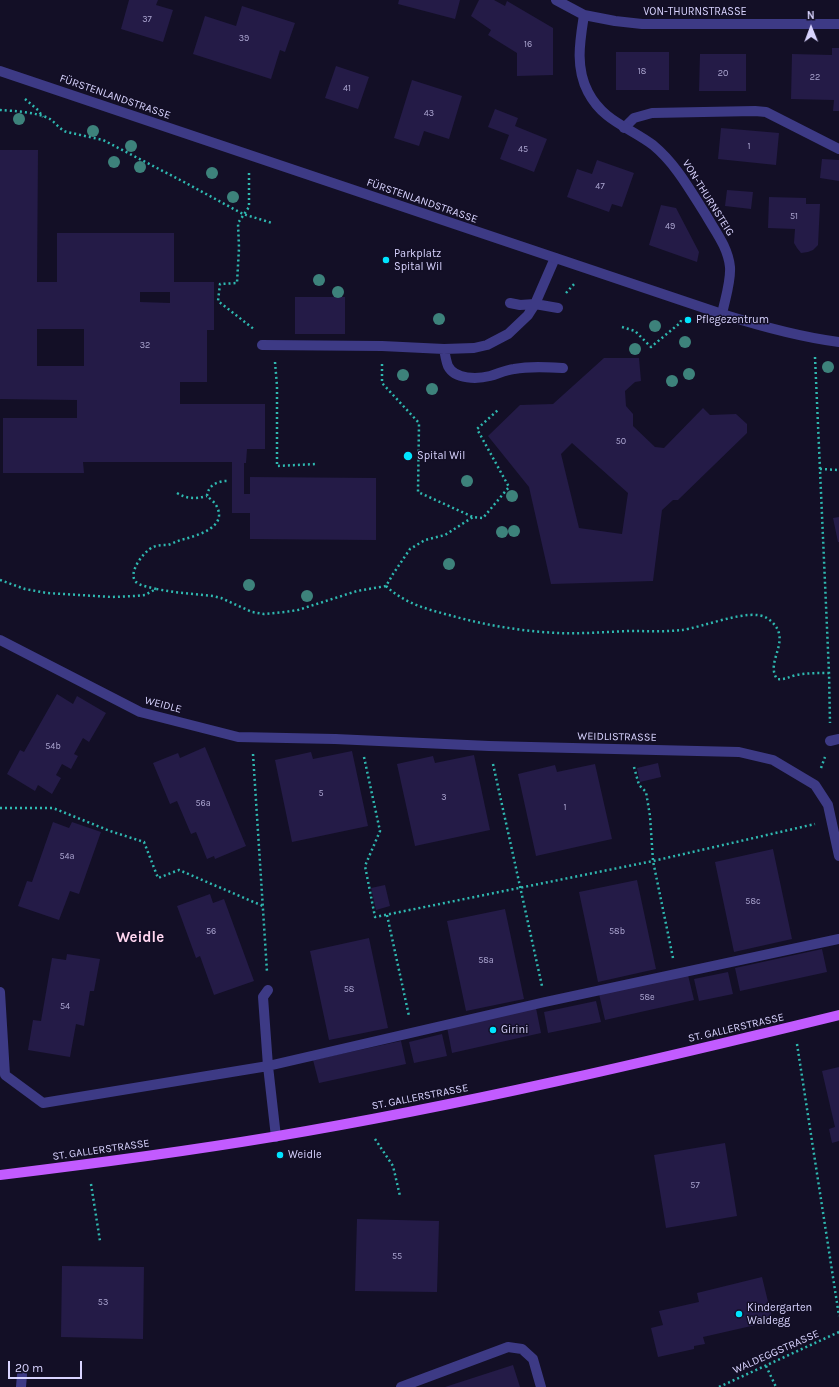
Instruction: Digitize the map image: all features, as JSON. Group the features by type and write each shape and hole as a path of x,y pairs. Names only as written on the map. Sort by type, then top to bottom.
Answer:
{"main road":[{"name":"ST. GALLERSTRASSE","path":"0,1175 108,1162 276,1137 490,1096 629,1065 839,1015"}],"street":[{"name":"VON-THURNSTRASSE","path":"556,0 584,15 642,24 839,24"},
{"name":"VON-THURNSTEIG","path":"584,15 579,46 579,62 582,77 594,103 613,121 638,135 665,156 676,168 723,243 730,267 728,286 722,314"},
{"name":"FÜRSTENLANDSTRASSE","path":"0,71 722,314 782,332 818,340 839,342"},
{"path":"624,128 634,118 652,113 766,112 839,149"},
{"path":"262,345 382,346 444,349 474,348 487,345 508,334 528,314 555,258"},
{"path":"510,303 520,305 534,304 558,308"},
{"path":"444,349 449,367 454,374 466,377 478,378 490,376 510,369 524,367 562,368"},
{"name":"WEIDLE","path":"0,640 140,712 238,737 335,739"},
{"name":"WEIDLISTRASSE","path":"335,739 489,746 739,752 773,760 815,785 828,805 839,856"},
{"path":"0,992 3,1078 43,1103 268,1066 545,1002 677,975 839,939"},
{"path":"268,990 263,997 268,1066 276,1137"},
{"path":"401,1387 508,1347 522,1349 533,1359 541,1387"},
{"path":"21,1387 22,1375"}],"path":[{"path":"24,98 44,117"},
{"path":"0,110 16,111 44,117 50,119 67,132 103,140 243,214 272,223"},
{"path":"249,168 249,207 238,223 239,248 237,283 220,284 218,301 274,346 277,386 277,466 316,464"},
{"path":"622,327 635,331 651,347 680,323 682,318"},
{"path":"382,346 382,383 419,423 418,492 479,519 482,518 509,487 477,429 498,410"},
{"path":"386,586 400,598 424,608 469,620 530,631 559,633 681,630 741,615 758,615 765,617 773,623 779,632 780,640 774,666 774,674 777,678 782,680 795,675 829,673 814,357"},
{"path":"820,469 839,470"},
{"path":"207,496 208,489 218,482 227,481"},
{"path":"177,493 184,497 192,498 207,496"},
{"path":"207,496 217,507 219,514 218,519 212,527 202,534 166,545 155,546 149,549 140,559 133,574 134,579 139,584 156,589 217,597 252,612 264,614 298,610 357,591 386,586 410,549 425,540 445,535 473,517"},
{"path":"0,580 25,589 47,593 134,596 144,595 156,589"},
{"path":"252,737 268,990"},
{"path":"360,741 380,831 365,866 375,917 653,861 832,820"},
{"path":"489,746 545,1002"},
{"path":"630,749 639,785 646,792 650,816 653,861 677,975"},
{"path":"0,808 53,808 110,831 144,842 158,878 179,870 263,906"},
{"path":"387,915 412,1032"},
{"path":"797,1044 839,1316"},
{"path":"375,1139 394,1166 400,1196"},
{"path":"91,1184 100,1241"},
{"name":"WALDEGGSTRASSE","path":"719,1387 839,1332"},
{"path":"766,1366 776,1387"}],"building":[{"path":"129,0 158,0 156,5 173,10 163,42 121,29"},
{"path":"399,0 460,0 455,19 398,4"},
{"path":"479,0 494,0 505,6 507,1 553,28 553,75 517,76 517,53 488,35 491,30 471,16"},
{"path":"242,6 295,23 285,52 280,50 271,79 193,54 205,16 236,26"},
{"path":"832,48 839,48 839,111 833,111 834,100 791,99 792,54 832,55"},
{"path":"616,52 669,52 669,90 616,90"},
{"path":"700,54 746,54 746,91 699,91"},
{"path":"336,66 369,77 358,109 325,98"},
{"path":"412,80 462,96 449,139 424,131 419,146 394,138"},
{"path":"495,109 518,118 515,126 547,139 534,172 500,159 509,135 488,127"},
{"path":"721,128 779,133 776,165 718,159"},
{"path":"0,150 38,150 37,282 57,282 57,233 174,233 174,282 214,282 214,330 207,330 207,382 180,382 180,404 265,404 265,449 247,449 246,463 244,463 244,494 250,494 250,477 376,478 376,540 250,539 250,513 232,513 232,462 83,462 84,473 3,473 3,418 77,418 77,400 0,399","holes":["140,292 170,292 170,303 140,302","37,329 84,329 84,366 37,366"]},
{"path":"822,159 839,160 839,181 820,178"},
{"path":"597,160 634,173 622,207 612,204 609,212 567,197 577,169 592,174"},
{"path":"727,190 753,192 751,209 725,206"},
{"path":"769,197 806,198 806,204 820,204 818,245 813,250 801,253 794,243 795,229 768,228"},
{"path":"661,205 676,208 699,252 697,262 649,245"},
{"path":"295,297 345,297 345,334 295,334"},
{"path":"604,358 639,358 641,381 635,382 625,391 626,406 633,414 633,426 655,447 664,448 703,408 710,415 736,414 747,424 747,433 678,500 673,500 662,510 653,581 551,584 529,487 488,436 520,405 553,404","holes":["572,443 628,493 622,534 579,528 561,454"]},
{"path":"839,517 839,542 838,542 833,518"},
{"path":"57,694 73,704 77,696 106,713 89,742 83,738 74,754 78,756 71,769 62,764 56,775 61,778 52,794 38,785 35,791 7,774 20,750 24,752"},
{"path":"205,747 246,846 215,859 214,856 207,859 196,832 191,834 177,801 170,804 153,763 178,753 180,758"},
{"path":"352,751 368,826 292,842 275,760 311,752 313,759"},
{"path":"474,755 490,830 415,846 397,764 433,756 435,763"},
{"path":"658,763 661,777 640,782 637,768"},
{"path":"595,764 612,839 536,856 518,774 555,765 557,772"},
{"path":"53,822 69,828 72,822 101,832 79,894 70,891 59,920 18,906 27,881 32,882"},
{"path":"773,849 792,939 734,952 715,862"},
{"path":"637,880 656,969 598,982 579,892"},
{"path":"385,885 390,906 376,910 371,888"},
{"path":"210,894 213,903 224,899 254,981 214,995 200,956 196,958 177,906"},
{"path":"505,909 524,999 466,1011 447,921"},
{"path":"369,938 388,1028 329,1040 310,951"},
{"path":"822,949 827,972 740,991 735,968"},
{"path":"67,954 100,959 94,991 90,991 84,1026 76,1024 70,1057 28,1050 33,1020 41,1021 52,958 66,960"},
{"path":"728,972 733,994 699,1001 694,979"},
{"path":"688,975 694,1000 605,1020 599,994"},
{"path":"596,1001 601,1022 548,1033 544,1012"},
{"path":"536,1008 541,1033 452,1053 447,1027"},
{"path":"442,1034 447,1056 414,1063 409,1042"},
{"path":"401,1041 406,1064 319,1083 313,1060"},
{"path":"839,1067 839,1141 832,1143 829,1129 835,1127 822,1071"},
{"path":"725,1143 737,1216 666,1228 654,1155"},
{"path":"357,1219 439,1221 437,1292 355,1291"},
{"path":"62,1266 144,1267 143,1339 61,1337"},
{"path":"762,1277 772,1318 760,1321 760,1324 703,1337 705,1344 694,1346 694,1349 658,1357 651,1328 663,1325 659,1311 699,1302 697,1293"},
{"path":"513,1365 520,1387 445,1387"}],"place":[{"name":"Parkplatz Spital Wil","path":"386,260"},
{"name":"Pflegezentrum","path":"688,320"},
{"name":"Spital Wil","path":"408,456"},
{"name":"Girini","path":"493,1030"},
{"name":"Weidle","path":"280,1155"},
{"name":"Kindergarten Waldegg","path":"739,1314"}],"district":[{"name":"Weidle","path":"140,938"}]}
